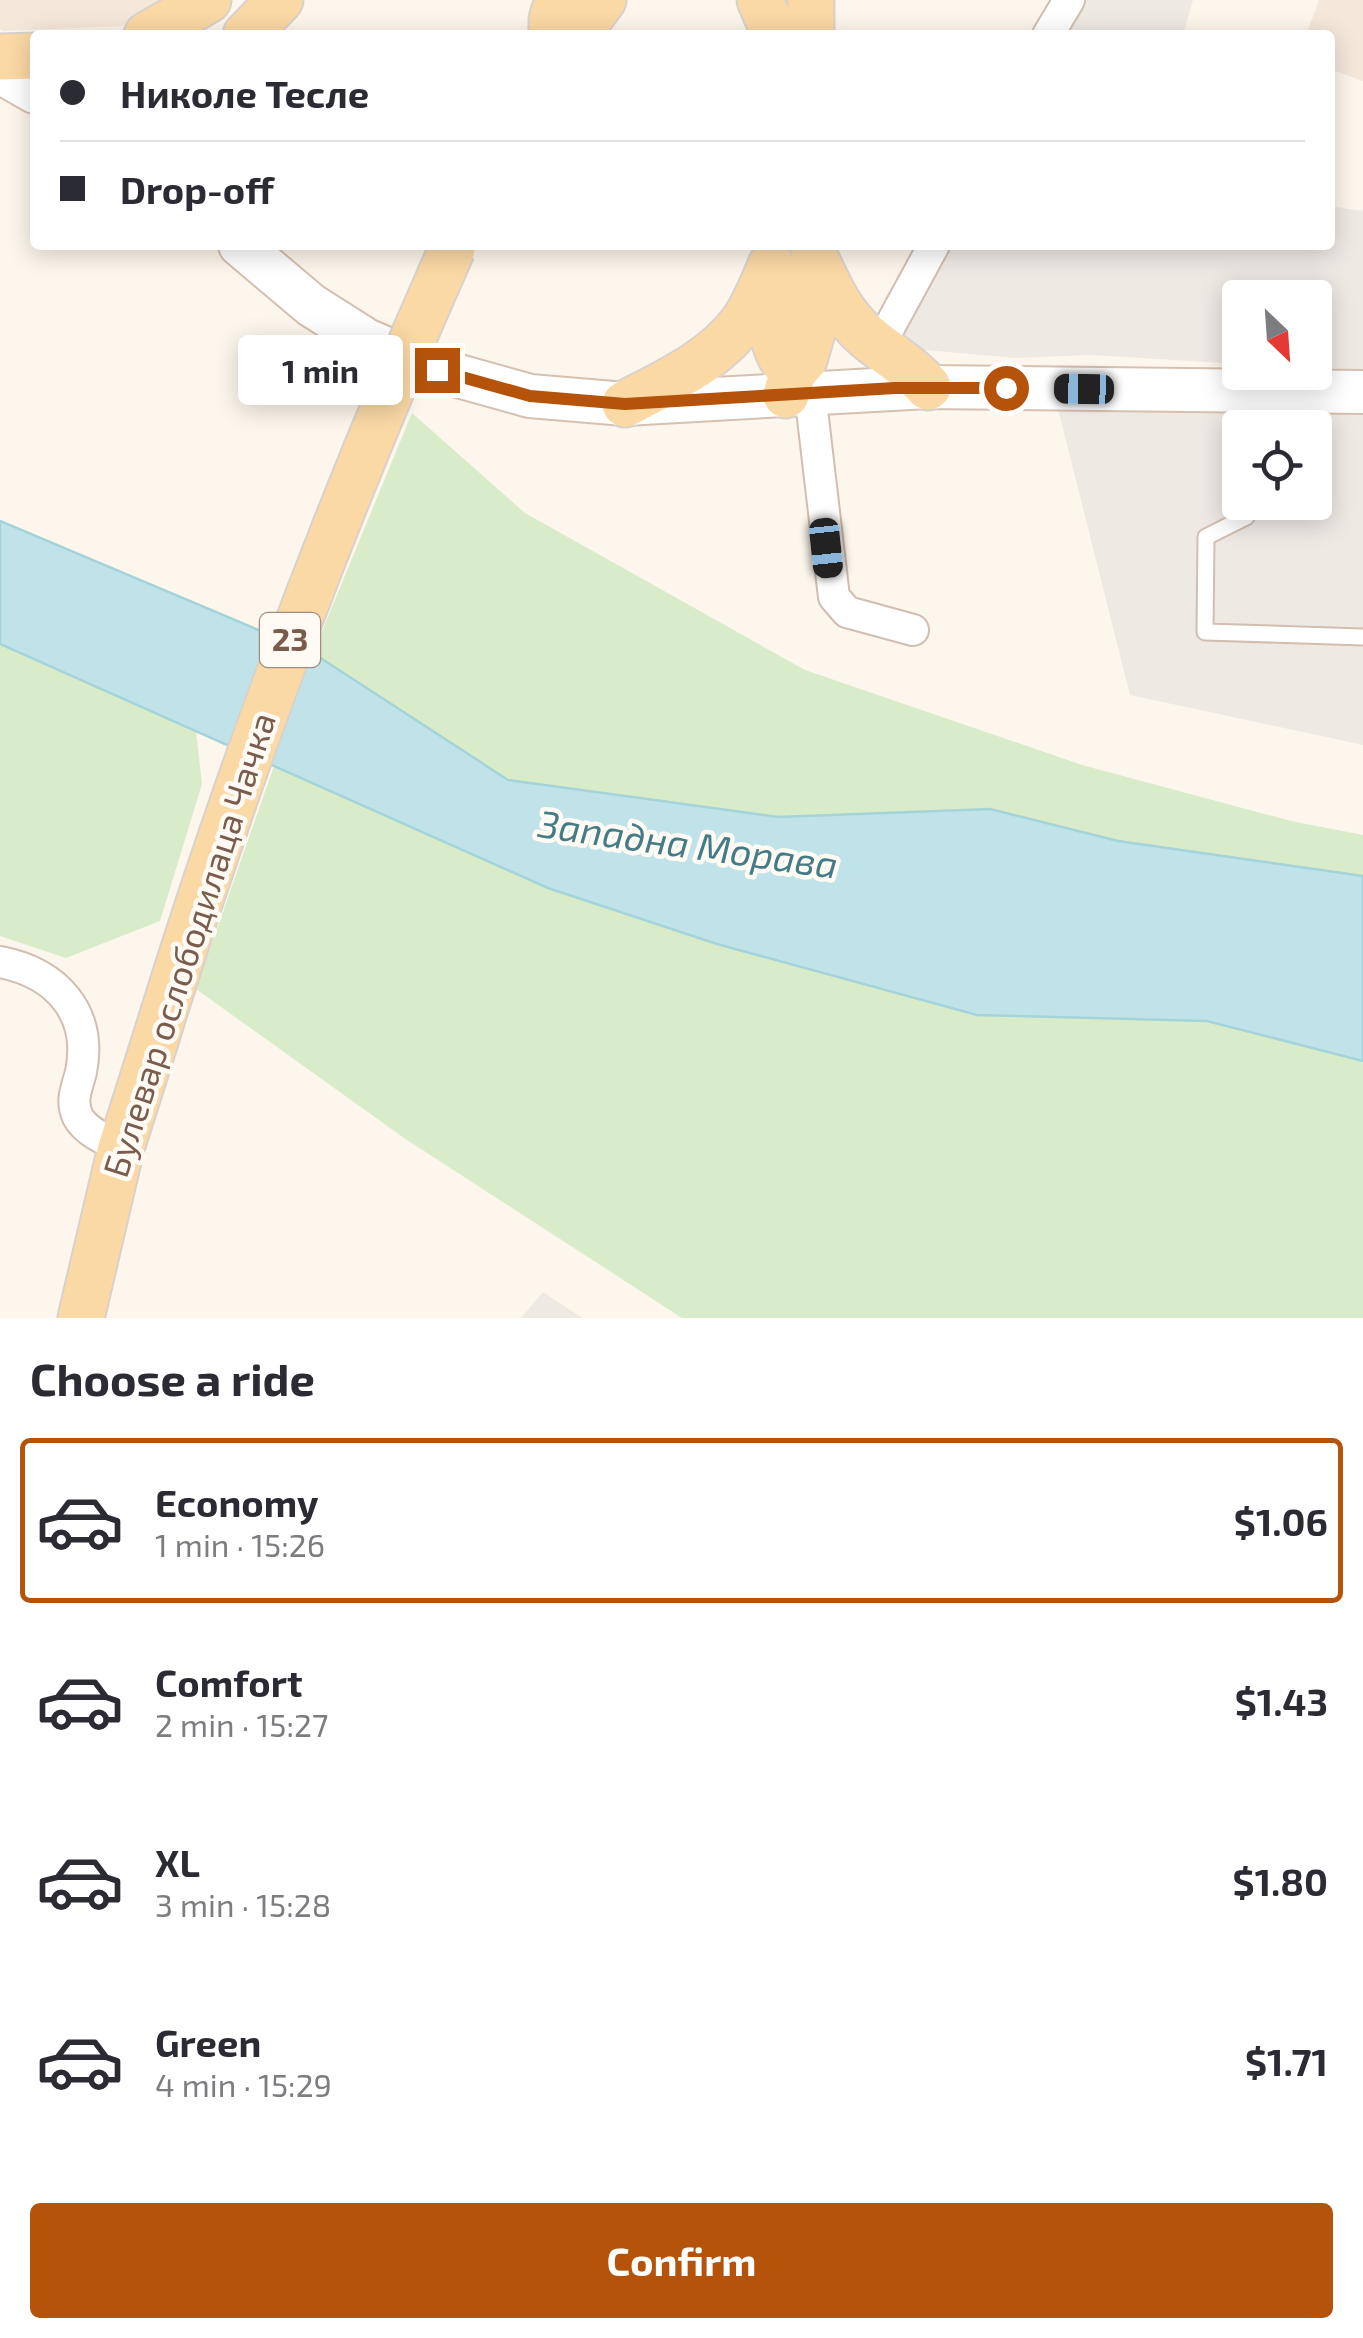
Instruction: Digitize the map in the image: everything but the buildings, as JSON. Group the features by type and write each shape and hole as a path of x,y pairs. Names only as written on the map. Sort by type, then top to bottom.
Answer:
{"main road":[{"path":"160,30 208,0"},
{"path":"251,30 280,0"},
{"path":"552,30 558,0"},
{"path":"565,30 580,0"},
{"path":"581,30 603,0"},
{"path":"760,0 773,30"},
{"path":"811,0 812,30"},
{"path":"0,57 30,56"},
{"name":"Булевар ослободилаца Чачка","path":"80,1318 121,1148 238,784 370,437 452,250"},
{"path":"793,252 842,311 928,387"},
{"path":"793,252 772,330 780,362 796,387"},
{"path":"625,404 687,370 732,334 793,252"}],"street":[{"path":"1051,30 1069,0"},
{"path":"0,72 30,89"},
{"path":"246,250 311,305 366,340 437,370 530,396 625,404 796,387 928,387 1278,409 1363,392"},
{"path":"879,346 931,250"},
{"path":"796,387 834,596 846,612 913,630"},
{"path":"0,962 35,974 72,1004 82,1037 74,1095 76,1114 90,1131 121,1148"}],"lane":[{"path":"1240,520 1206,537 1206,632 1363,637"}],"shaded area":[{"path":"0,0 162,0 122,26 4,31 0,29"},
{"path":"1069,0 1193,0 1184,30 1051,30"},
{"path":"1319,0 1363,0 1363,81 1335,71 1335,30 1308,30"},
{"path":"1335,207 1362,211 1363,207 1363,370 1332,369 1332,280 1222,280 1222,363 1092,355 1015,358 879,346 931,250 1335,250"},
{"path":"1057,405 1248,410 1222,410 1222,520 1332,520 1332,412 1363,413 1363,745 1130,695"},
{"path":"543,1292 582,1318 521,1318"}],"green space":[{"path":"412,413 525,513 805,670 1082,765 1291,821 1363,835 1363,876 1118,841 990,809 779,817 508,780 313,653"},
{"path":"0,644 196,731 202,784 160,921 66,958 0,936"},
{"path":"274,766 548,888 976,1015 1207,1021 1363,1061 1363,1318 682,1318 404,1138 196,989"}],"water":[{"name":"Западна Морава","path":"0,521 313,653 508,780 779,817 990,809 1118,841 1363,876 1363,1061 1207,1021 977,1015 717,944 548,888 0,644"}],"route":[{"path":"437,370 530,396 625,404 895,388 1006,388"}]}
